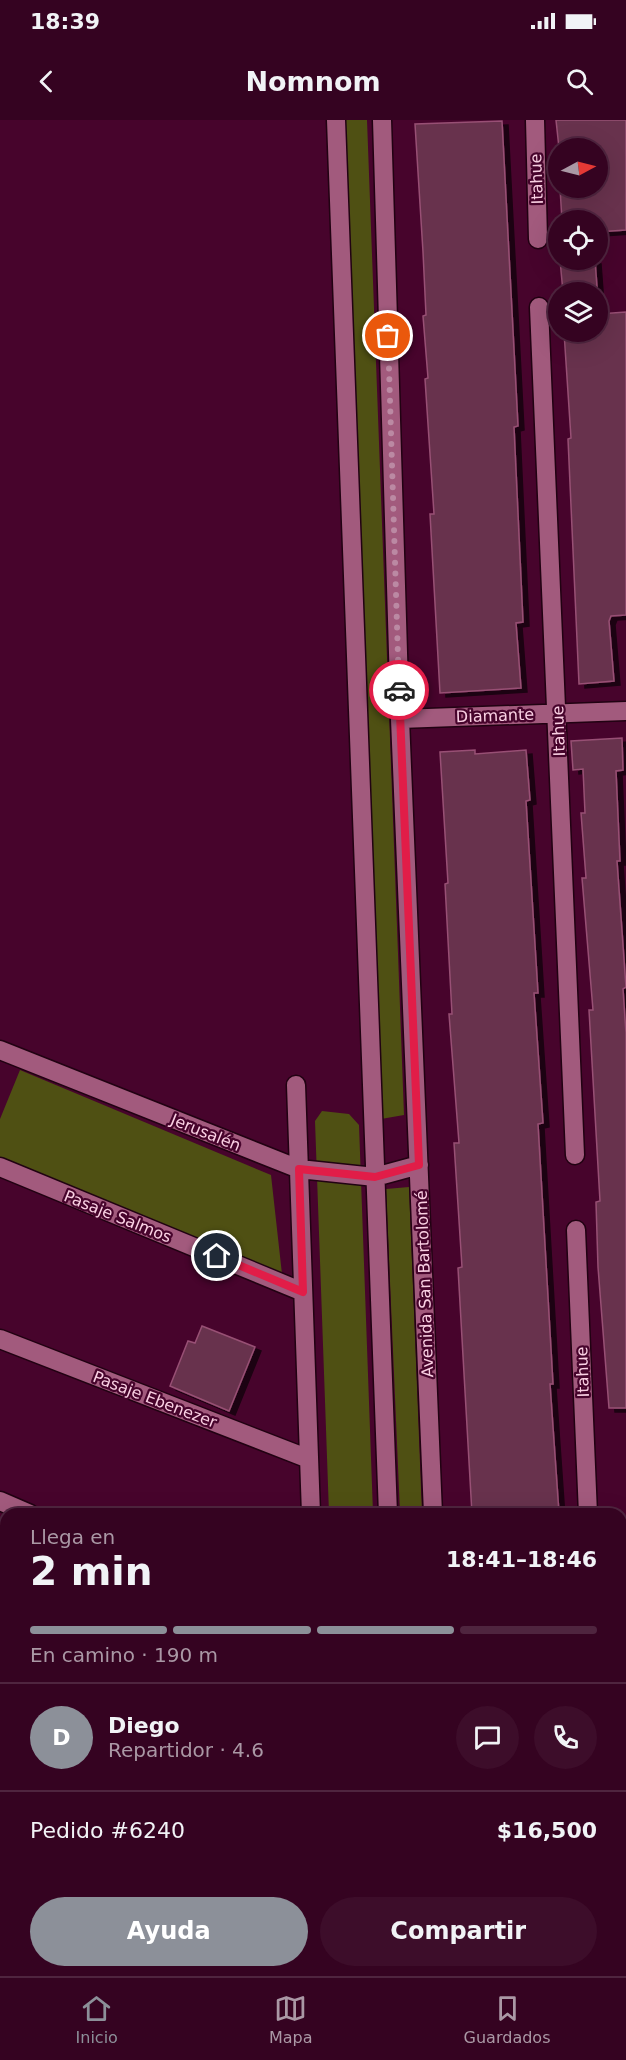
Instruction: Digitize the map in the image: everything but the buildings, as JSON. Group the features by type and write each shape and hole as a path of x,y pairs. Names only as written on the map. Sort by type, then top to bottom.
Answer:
{"street":[{"path":"336,120 388,1508"},
{"name":"Avenida San Bartolomé","path":"381,120 400,719 433,1508"},
{"name":"Itahue","path":"534,120 538,239"},
{"name":"Itahue","path":"540,307 575,1155"},
{"name":"Diamante","path":"400,719 626,711"},
{"name":"Jerusalén","path":"0,1050 299,1169 375,1177 419,1165"},
{"path":"296,1084 311,1508"},
{"name":"Pasaje Salmos","path":"0,1167 303,1292"},
{"name":"Itahue","path":"576,1230 588,1508"},
{"name":"Pasaje Ebenezer","path":"0,1339 309,1459"},
{"path":"0,1501 16,1508"}],"shaded area":[{"path":"342,120 367,120 404,1115 381,1119"},
{"path":"20,1070 271,1175 282,1274 0,1157 0,1119"},
{"path":"322,1111 349,1114 359,1125 373,1508 329,1508 315,1121"},
{"path":"409,1187 422,1508 400,1508 386,1189"}],"way so far":[{"path":"388,336 399,690"}],"route":[{"path":"217,1256 303,1292 299,1169 375,1177 419,1165 399,690"}]}
